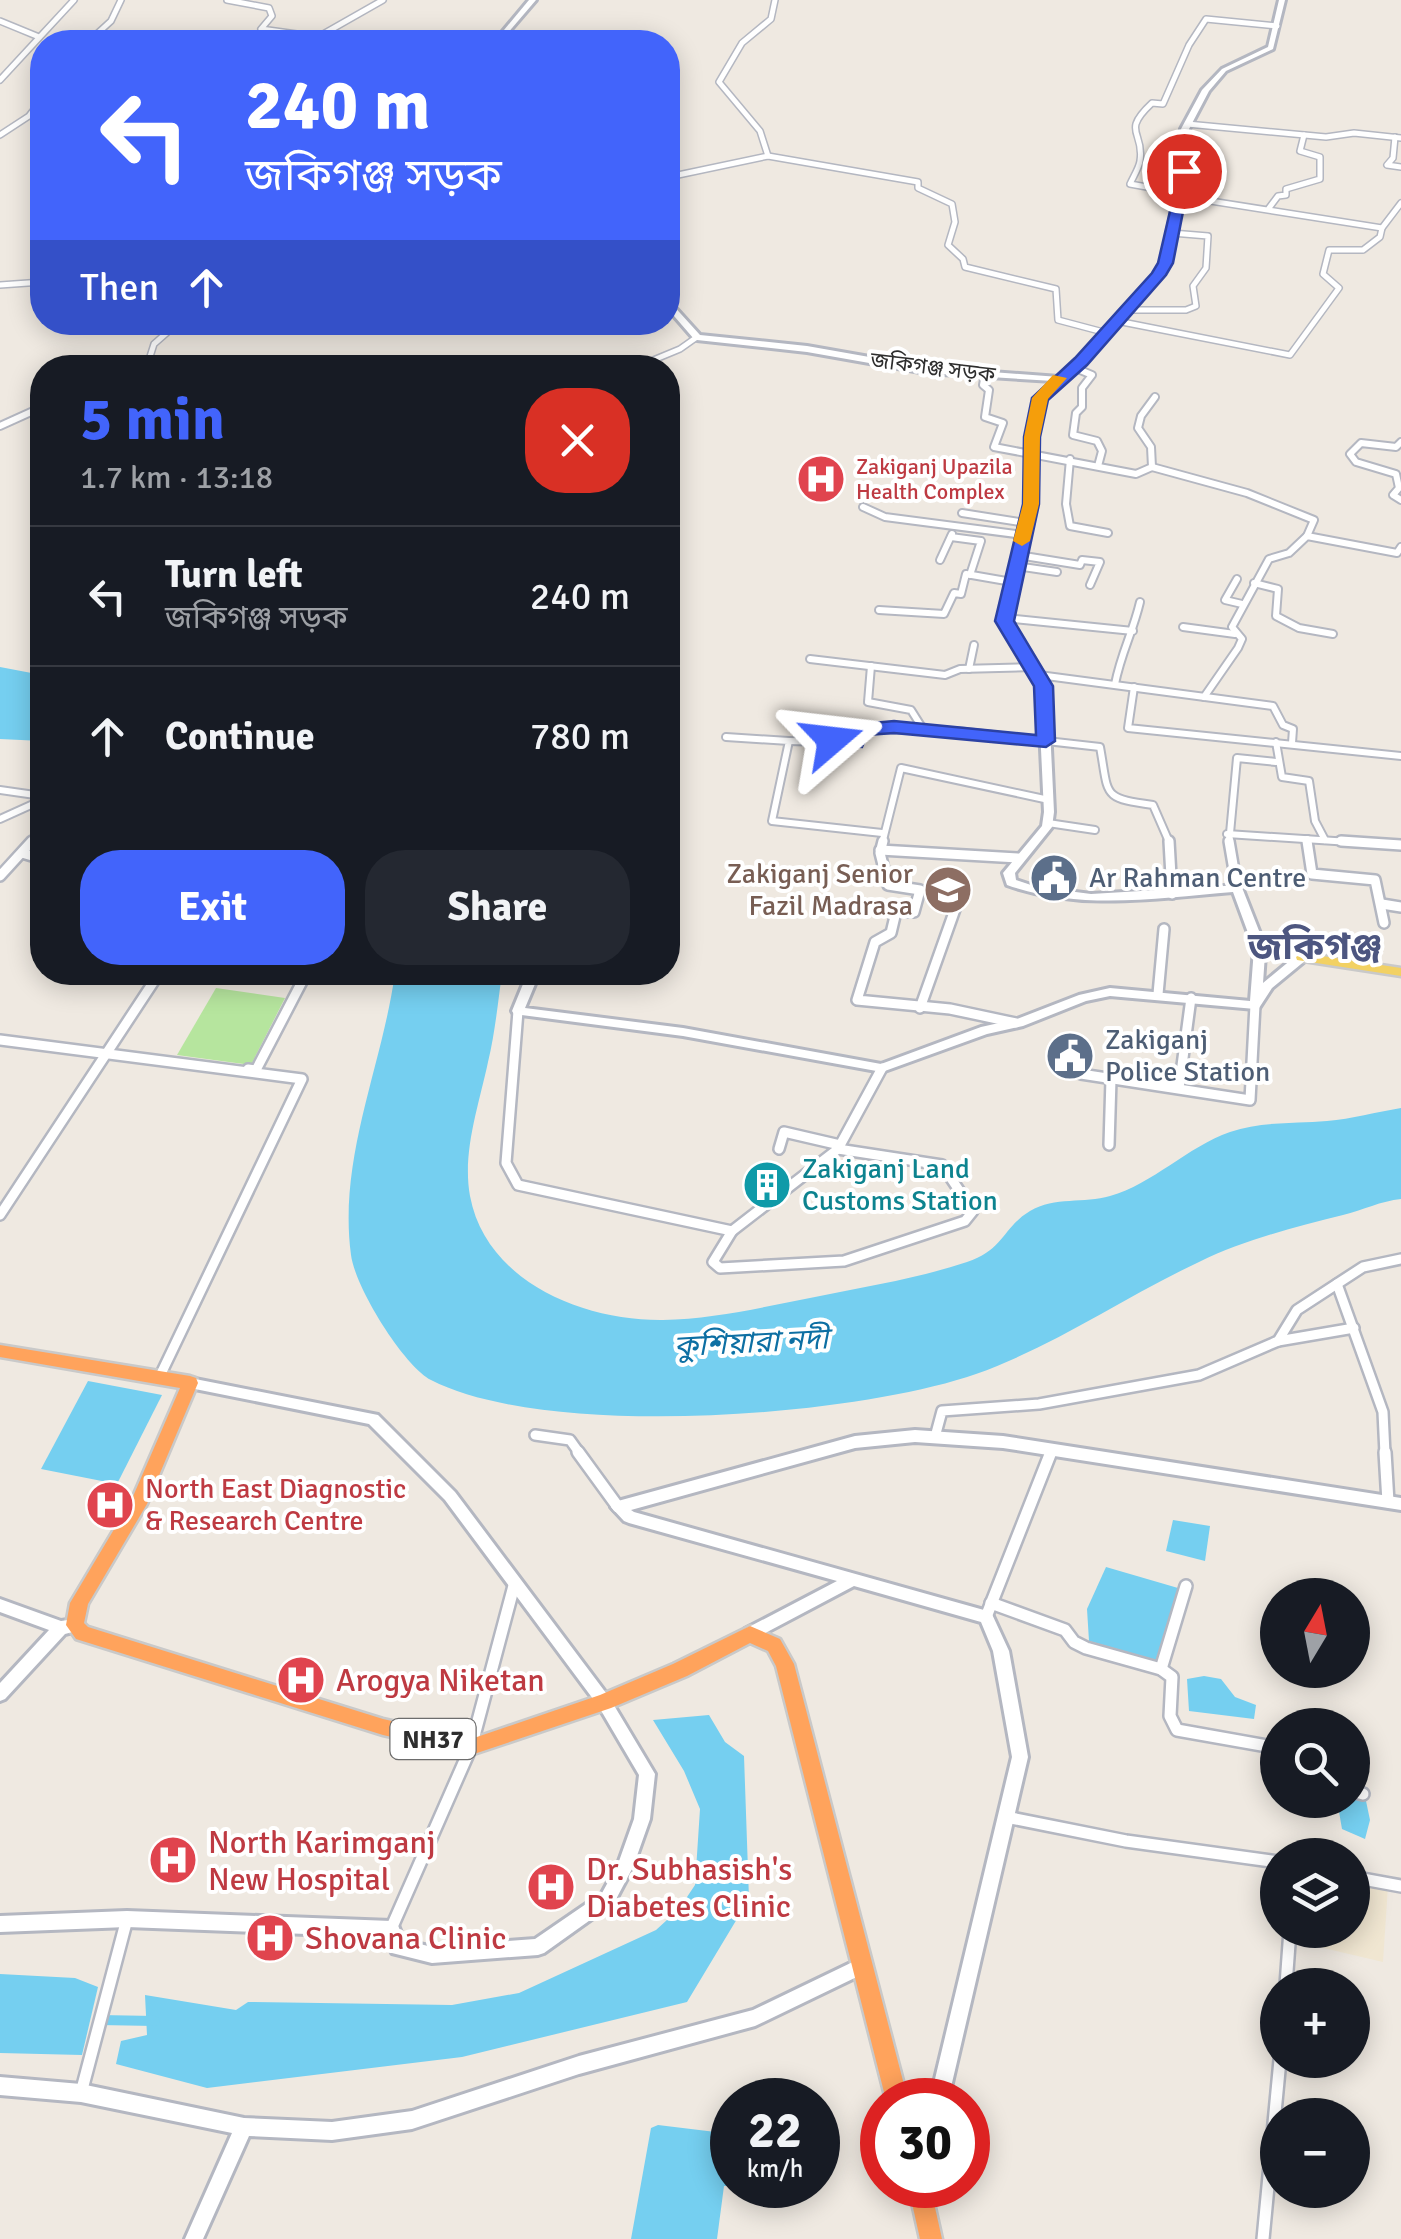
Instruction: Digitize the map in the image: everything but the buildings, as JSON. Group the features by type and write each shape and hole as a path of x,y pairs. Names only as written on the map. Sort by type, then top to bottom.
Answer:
{"highway":[{"path":"0,1351 190,1383 138,1504 68,1627"},
{"name":"NH37","path":"68,1627 364,1722 471,1747 604,1702 680,1670 750,1634"},
{"path":"750,1634 774,1645 785,1664 891,2078"},
{"path":"925,2208 932,2239"}],"main road":[{"path":"1302,957 1401,972"}],"street":[{"path":"46,30 74,0"},
{"path":"102,30 111,21 121,0"},
{"path":"227,0 269,8 272,16 261,29 268,30"},
{"path":"330,30 383,0"},
{"path":"507,30 533,0"},
{"path":"768,156 760,130 719,82 742,43 771,19 775,0"},
{"path":"1237,888 1152,897 1026,889 1011,882 1009,873 1018,858 1048,823 1048,800 1046,741 1037,671 1005,618 1025,529 1040,398 1107,334 1158,275 1165,263 1189,149 1184,129 1206,90 1224,70 1271,48 1282,0"},
{"path":"1277,26 1206,19 1202,32 1186,51 1173,92 1162,104 1152,103 1136,118 1133,131 1141,159 1130,184 1382,228"},
{"path":"0,21 30,33"},
{"path":"0,80 30,51"},
{"path":"0,135 30,115"},
{"path":"1187,124 1304,135 1354,133 1398,138 1387,165 1401,168"},
{"path":"1269,208 1278,196 1286,196 1286,189 1320,179 1320,158 1300,151 1304,135"},
{"path":"680,176 768,156 918,182 918,188 952,204 956,222 948,245 963,258 965,267 1056,289 1058,320 1107,334"},
{"path":"1117,321 1290,355 1339,288 1323,274 1330,250 1363,250 1380,236 1401,203"},
{"path":"1126,310 1186,310 1196,306 1193,286 1206,268 1208,236 1172,232"},
{"path":"0,284 30,283"},
{"path":"665,355 697,338 680,319"},
{"name":"জকিগঞ্জ সড়ক","path":"697,338 807,349 926,370 1058,378"},
{"path":"1074,367 1092,375 1082,388 1082,407 1076,413 1073,434 1097,442 1102,450 1098,466"},
{"path":"985,374 983,384 989,390 984,417 1003,423 992,444 1136,474 1152,467 1246,493 1314,520 1308,536 1289,553 1269,559 1232,626 1235,634"},
{"path":"1152,467 1151,447 1136,429 1139,418 1155,397"},
{"path":"0,426 30,412"},
{"path":"1401,442 1396,446 1362,443 1350,454 1356,462 1396,474 1398,488 1392,495 1401,500"},
{"path":"1070,459 1066,504 1070,526 1108,533"},
{"path":"863,507 885,517 956,527 1025,529"},
{"path":"962,513 1025,529"},
{"path":"940,560 956,527"},
{"path":"951,536 981,541 970,575"},
{"path":"1308,536 1397,554 1401,547"},
{"path":"1017,560 1058,572"},
{"path":"1017,560 1080,565 1082,560 1100,562 1090,585"},
{"path":"879,610 944,614 949,598 954,593 961,594 966,574 1012,582"},
{"path":"1237,579 1225,600 1242,604"},
{"path":"1254,584 1278,588 1276,616 1299,628 1334,634"},
{"path":"1115,684 1121,650 1133,630 1140,602"},
{"path":"1005,618 1133,630"},
{"path":"1182,626 1242,638 1224,672 1208,682 1204,697"},
{"path":"969,670 974,646"},
{"path":"810,658 945,675 969,670 1037,671 1273,706 1283,725 1293,728 1292,743"},
{"path":"871,666 868,702 911,710 922,729"},
{"path":"1134,687 1128,728 1401,756"},
{"path":"726,737 855,743 859,730 922,729 1100,747 1110,794 1116,800 1153,805 1155,817 1168,835 1172,894"},
{"path":"789,741 772,821 882,833"},
{"path":"1276,742 1276,762 1282,777 1309,781 1316,826 1326,840"},
{"path":"1081,1074 1250,1100 1260,949 1237,888 1228,834 1230,782 1237,758 1276,762"},
{"path":"1019,1023 950,1009 857,1000 875,942 890,934 896,912 914,912 920,890 888,885 880,850 901,768 1048,800"},
{"path":"0,790 30,796"},
{"path":"0,819 30,802"},
{"path":"1048,823 1095,830"},
{"path":"1228,834 1401,845"},
{"path":"1307,839 1312,874 1375,880 1384,923"},
{"path":"0,876 30,844"},
{"path":"880,850 1018,858"},
{"path":"22,853 30,856"},
{"path":"920,1008 958,901"},
{"path":"1382,904 1401,908"},
{"path":"1158,994 1164,929"},
{"path":"1260,949 1302,957"},
{"path":"1255,1005 1268,985 1302,957"},
{"path":"0,1215 151,985"},
{"path":"105,1054 256,1070 300,985"},
{"path":"529,985 518,1011 506,1163 518,1184 533,1191 732,1230"},
{"path":"518,1011 683,1032 882,1068 984,1030 1019,1023 1096,995 1158,994 1255,1005"},
{"path":"1179,1088 1191,998"},
{"path":"0,1040 302,1079 159,1378"},
{"path":"779,1149 784,1132 839,1147 942,1165 973,1211 965,1221 844,1261 720,1268 713,1262 725,1236 839,1147 882,1068"},
{"path":"1108,1145 1110,1079"},
{"path":"1278,1341 1298,1310 1337,1284 1364,1267 1401,1260"},
{"path":"618,1507 854,1442 935,1437 1003,1442 1394,1503 1383,1412 1337,1284"},
{"path":"935,1437 942,1412 1039,1404 1199,1374 1241,1360 1278,1341 1354,1328"},
{"path":"190,1383 373,1420 450,1496 515,1582 604,1702 647,1774 642,1819 625,1867 608,1898 538,1947 432,1955 398,1947 391,1929 471,1747 515,1582"},
{"path":"536,1436 570,1440 628,1516 853,1580 1065,1630 1074,1642 1086,1648 1161,1669 1172,1676 1170,1716 1178,1730 1260,1745"},
{"path":"944,2078 1016,1784 1019,1740 989,1610 1051,1452"},
{"path":"750,1634 853,1580"},
{"path":"1161,1669 1186,1586"},
{"path":"0,1606 68,1627 0,1694"},
{"path":"1006,1816 1126,1841 1260,1860"},
{"path":"1370,1880 1401,1886"},
{"path":"0,1924 127,1919 391,1929"},
{"path":"81,2092 127,1919"},
{"path":"0,2086 81,2092 244,2128 332,2131 412,2120 579,2065 755,2018 862,1966"},
{"path":"1263,2239 1278,2078"},
{"path":"194,2239 244,2128"}],"shaded area":[{"path":"1370,1882 1388,1886 1383,1962 1324,1948 1370,1948"}],"green space":[{"path":"216,988 285,998 251,1065 177,1055"}],"water":[{"path":"0,667 30,673 30,740 0,739"},
{"name":"কুশিয়ারা নদী","path":"393,985 500,985 470,1146 470,1196 480,1226 496,1252 517,1273 543,1291 602,1313 663,1320 703,1317 949,1268 989,1251 1021,1218 1040,1206 1100,1198 1126,1190 1214,1139 1254,1126 1336,1120 1401,1108 1401,1199 1288,1229 1216,1254 1005,1363 922,1389 855,1402 701,1416 622,1416 548,1410 483,1399 431,1380 407,1359 371,1305 354,1269 349,1219 351,1183 363,1113"},
{"path":"88,1381 162,1395 117,1484 41,1469"},
{"path":"1173,1520 1210,1526 1205,1561 1166,1551"},
{"path":"1106,1567 1178,1588 1156,1660 1089,1641 1087,1609"},
{"path":"1187,1679 1221,1679 1235,1697 1256,1705 1254,1719 1189,1711"},
{"path":"709,1715 725,1742 744,1756 749,1899 687,2002 462,2057 207,2088 116,2064 121,2041 147,2035 145,1995 236,2010 248,2002 452,2005 519,1993 656,1930 679,1909 695,1885 700,1809 684,1771 653,1720"},
{"path":"1340,1818 1370,1818 1365,1838 1342,1829"},
{"path":"0,1974 75,1978 98,1987 82,2055 0,2053"},
{"path":"658,2125 710,2131 710,2208 721,2208 717,2239 631,2239 651,2128"}],"waterway":[{"path":"99,2020 155,2021"}],"slow traffic":[{"path":"1022,541 1031,504 1032,437 1040,398 1059,378"}],"place":[{"name":"Zakiganj Upazila Health Complex","path":"821,479"},
{"name":"Ar Rahman Centre","path":"1054,878"},
{"name":"Zakiganj Senior Fazil Madrasa","path":"948,890"},
{"name":"Zakiganj Police Station","path":"1070,1056"},
{"name":"Zakiganj Land Customs Station","path":"767,1185"},
{"name":"North East Diagnostic & Research Centre","path":"110,1505"},
{"name":"Arogya Niketan","path":"301,1680"},
{"name":"North Karimganj New Hospital","path":"173,1860"},
{"name":"Dr. Subhasish's Diabetes Clinic","path":"551,1887"},
{"name":"Shovana Clinic","path":"270,1938"}],"district":[{"name":"জকিগঞ্জ","path":"1315,946"}],"route":[{"path":"832,740 855,743 859,730 894,727 1046,741 1040,676 1004,621 1031,504 1032,437 1040,398 1081,361 1158,275 1165,263 1184,171"}]}
